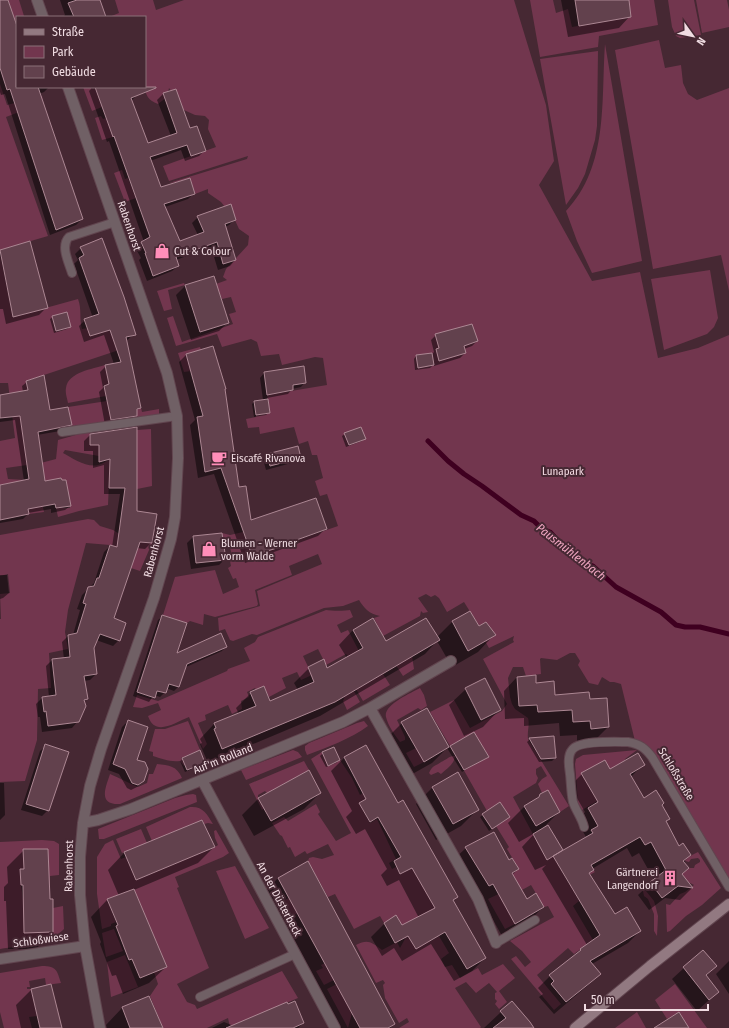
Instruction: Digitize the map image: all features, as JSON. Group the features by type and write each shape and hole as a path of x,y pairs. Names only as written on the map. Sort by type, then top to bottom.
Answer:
{"street":[{"path":"37,0 43,16"},
{"name":"Rabenhorst","path":"68,88 167,373 177,416 177,491 175,517 171,538 154,598 96,766 90,786 83,823 80,878 85,946 100,1028"},
{"name":"Auf'm Rolland","path":"83,823 119,814 327,729 370,708 451,661"},
{"path":"370,708 478,899 496,943"},
{"name":"An der Düsterbeck","path":"202,780 335,1028"},
{"path":"575,1028 650,966 729,904"},
{"name":"Schloßwiese","path":"0,959 85,946"}],"lane":[{"path":"72,273 64,246 66,240 69,237 115,222"},
{"path":"62,432 177,416"},
{"name":"Schloßstraße","path":"584,827 575,808 572,796 569,761 571,751 574,747 582,744 621,742 636,743 647,750 652,757 729,887"},
{"path":"496,943 535,920"},
{"path":"200,996 295,954"}],"green space":[{"path":"8,0 19,0 24,16 16,16 15,21"},
{"name":"Lunapark","path":"115,0 153,0 156,10 184,0 514,0 546,105 554,161 539,185 592,281 640,272 658,358 698,348 729,335 729,881 674,790 635,741 621,684 610,682 602,677 598,685 589,683 578,665 580,661 575,653 570,653 557,660 541,658 541,674 526,676 523,667 513,667 508,678 512,704 515,709 528,718 528,739 569,806 560,812 549,792 542,793 538,784 547,776 541,766 536,769 538,778 536,783 513,797 547,860 553,856 569,884 593,870 595,872 571,885 579,901 573,906 593,940 574,954 568,948 537,975 561,1004 554,1010 511,959 516,956 525,967 531,962 522,951 510,941 554,917 548,906 544,907 531,885 522,890 524,893 515,924 505,929 488,899 513,887 507,876 519,869 507,849 509,847 496,826 510,817 500,802 487,811 462,767 471,763 473,765 489,757 481,744 474,748 467,736 450,746 430,712 454,700 470,728 502,711 507,704 483,659 514,642 514,636 489,648 485,641 495,635 486,622 479,626 464,602 447,612 439,598 435,595 431,597 426,594 418,598 428,612 423,613 421,611 420,616 383,636 374,618 380,616 367,610 359,600 343,606 324,608 257,635 252,634 233,641 230,640 225,629 219,631 218,618 260,606 257,591 322,564 318,554 289,566 292,575 255,590 258,604 257,606 215,617 204,614 203,625 190,621 187,623 163,615 175,577 215,570 223,594 239,587 236,578 233,579 228,568 231,566 230,561 233,561 230,547 224,548 222,533 230,535 243,532 252,556 338,526 327,494 320,496 315,481 323,478 317,455 312,455 308,441 299,444 294,427 260,434 259,427 248,428 246,419 256,417 256,415 270,413 267,395 327,385 323,358 315,357 282,365 279,354 261,356 257,342 251,339 222,347 217,334 176,346 167,318 173,316 182,342 233,324 229,314 236,312 231,297 222,299 216,284 227,280 223,277 226,269 248,245 249,236 239,229 234,218 221,202 208,193 208,189 195,194 190,178 169,183 247,159 248,156 169,181 163,166 216,147 208,129 209,120 205,116 195,115 175,106 172,92 169,88 167,97 158,104 148,98 144,88 146,88 146,16 112,16 119,13"},
{"path":"530,0 553,0 556,13 568,9 572,27 631,17 629,0 654,0 658,25 599,36 598,47 540,57"},
{"path":"668,0 694,0 701,35 680,38 676,36 672,27"},
{"path":"696,0 727,0 729,10 729,27 702,33"},
{"path":"659,40 665,68 681,65 683,83 688,94 697,100 729,88 729,291 721,255 653,269 615,50"},
{"path":"605,44 642,261 592,273 577,241 566,211 580,193 590,174 596,153 602,110"},
{"path":"598,51 597,126 595,140 585,174 578,188 566,205 540,59"},
{"path":"0,84 7,105 42,96 43,103 6,117 48,236 0,250"},
{"path":"83,88 95,88 102,107 92,111"},
{"path":"101,116 103,119 106,118 113,137 102,140 95,118"},
{"path":"122,170 125,179 128,178 136,198 125,202 114,173"},
{"path":"0,254 13,317 78,299 82,329 109,328 119,350 26,381 38,432 27,465 6,468 8,479 25,480 37,477 37,464 56,459 58,440 90,431 90,445 99,445 99,456 65,450 63,453 80,462 94,466 110,459 108,505 58,517 56,508 70,508 66,482 62,480 38,483 44,512 29,514 22,493 8,483 0,485 0,441 15,438 8,383 0,383"},
{"path":"710,270 718,318 714,327 707,334 664,350 651,279"},
{"path":"184,283 185,285 168,290 172,309 164,311 157,291"},
{"path":"200,347 201,350 186,354 191,371 184,372 178,353"},
{"path":"105,365 109,384 104,386 106,396 68,403 66,388 71,378 82,372"},
{"path":"107,401 115,413 141,408 142,412 159,409 159,415 72,427 68,407"},
{"path":"151,429 152,486 137,489 137,430"},
{"path":"88,519 94,520 100,526 113,530 129,540 152,543 140,571 131,568 135,554 110,545 86,543 68,610 65,632 68,649 49,653 51,688 38,689 37,740 25,781 0,782 0,594 10,593 8,574 0,576 0,535"},
{"path":"326,610 350,610 353,617 337,625 341,633 348,630 359,651 348,657 346,654 326,665 318,649 303,656 312,675 301,680 297,672 282,678 286,688 269,697 264,686 256,690 255,688 247,692 249,697 241,701 242,709 232,714 228,705 205,715 206,720 198,723 207,744 203,749 189,717 166,727 160,727 155,726 148,716 161,710 158,703 142,708 133,707 137,695 158,701 227,671 228,669 250,661 244,648 255,642 258,637"},
{"path":"412,656 414,669 403,676 392,659"},
{"path":"383,674 390,685 363,701 356,689"},
{"path":"420,688 427,706 421,710 418,708 397,720 405,737 405,740 400,742 388,724 386,713 398,700"},
{"path":"354,691 360,702 347,710 343,701 345,696"},
{"path":"188,721 200,750 181,758 184,766 180,761 169,761 153,756 153,752 149,751 155,729 165,729"},
{"path":"364,721 368,726 361,731 307,755 305,746 309,743"},
{"path":"416,748 424,762 414,767 406,753"},
{"path":"293,750 298,752 302,757 246,780 241,770"},
{"path":"637,750 625,759 623,767 601,799 582,810 578,803 575,764 576,759 583,755"},
{"path":"322,752 328,765 340,760 352,778 360,795 363,793 366,799 359,803 370,823 377,819 396,859 389,863 392,869 396,867 400,874 412,868 439,908 418,918 431,941 439,936 449,953 441,959 445,967 452,965 460,978 478,968 482,975 503,964 515,978 499,991 507,1002 499,1009 495,1004 497,1001 495,999 495,993 497,992 489,983 476,993 466,982 455,988 481,1027 480,1028 399,1028 409,1022 407,1018 399,1023 385,998 383,985 385,983 383,980 376,983 356,945 369,942 382,950 397,942 400,948 406,937 408,938 397,916 384,923 380,916 354,929 335,894 328,897 308,861 309,858 313,857 322,859 334,855 328,844 307,854 305,851 295,857 290,847 288,848 282,836 272,823 284,817 288,821 316,804 320,812 318,814 336,841 351,833 311,759"},
{"path":"455,756 452,764 441,774 438,772 431,775 429,773 433,767"},
{"path":"304,761 309,770 267,793 265,791 258,795 264,809 262,810 249,784"},
{"path":"157,764 172,767 178,771 182,778 120,804 108,802 105,789 110,774 138,787 147,783 149,774 153,774"},
{"path":"193,794 196,795 197,802 104,839 99,839 98,829 175,798"},
{"path":"190,807 198,808 204,811 213,824 204,824 203,820 152,841 146,827"},
{"path":"141,829 147,843 122,853 116,839"},
{"path":"216,830 229,853 223,857 175,877 179,887 177,888 209,968 177,984 187,1002 195,1005 197,1009 282,971 298,998 230,1027 228,1018 207,1028 163,1028 150,996 158,984 154,972 167,967 134,889 107,899 116,922 111,924 111,926 102,929 97,894 97,857 105,844 113,840 121,859 126,857 136,880 215,847 218,845 214,831"},
{"path":"42,840 54,841 59,844 59,875 50,876 50,885 21,885 23,899 53,899 53,908 63,906 64,929 57,935 42,942 0,949 0,842"},
{"path":"698,852 721,888 667,932 666,904 670,905 680,894 694,885 688,882 682,874 689,868 694,868 695,865 700,862 698,858 691,859 689,862 682,860"},
{"path":"235,866 269,928 245,939 216,871"},
{"path":"643,891 646,891 654,901 658,916 657,936 654,931 654,914 648,899 644,896"},
{"path":"289,898 298,913 289,918 280,902"},
{"path":"114,929 123,951 106,957 102,933"},
{"path":"125,955 138,987 111,997 107,962"},
{"path":"325,963 334,980 324,985 316,971 323,968 321,965"},
{"path":"42,966 54,968 61,983 46,985 45,978 29,981 30,987 27,987 27,989 31,989 37,1016 29,1017 32,1028 4,1028 0,1012 0,973"},
{"path":"337,984 352,1013 348,1028 327,989"},
{"path":"675,984 707,1028 689,1028 679,1012 667,1019 655,1000"},
{"path":"637,1012 646,1028 615,1028"}],"building":[{"path":"0,0 8,0 16,23 16,88 38,88 83,219 56,230 10,89 7,90 0,68"},
{"path":"77,0 100,0 106,16 74,16 68,3"},
{"path":"575,0 629,0 631,17 579,26"},
{"path":"156,87 131,98 148,143 177,133 163,93 176,89 190,128 197,126 206,151 191,156 187,145 150,157 161,187 190,178 195,194 164,204 180,241 204,232 197,216 231,204 236,220 225,224 236,260 223,264 217,242 176,257 179,266 153,276 141,242 150,237 114,136 113,137 95,88"},
{"path":"102,238 124,297 136,335 126,337 141,408 137,409 137,416 111,420 104,386 109,384 105,365 121,362 110,330 90,336 84,319 99,314 79,258 84,255 80,247"},
{"path":"30,241 48,308 13,317 0,250"},
{"path":"214,276 229,323 200,332 185,285"},
{"path":"67,312 71,327 56,331 52,316"},
{"path":"472,324 478,341 464,346 466,353 439,361 436,349 439,348 435,334"},
{"path":"213,346 226,389 239,487 246,486 251,520 316,498 327,529 252,556 221,468 205,472 197,417 203,416 186,354"},
{"path":"432,353 434,365 418,368 416,355"},
{"path":"304,366 306,383 293,385 293,390 267,395 264,372"},
{"path":"44,375 50,410 68,407 72,425 38,432 45,481 61,478 62,480 66,480 71,506 56,508 55,504 28,509 29,514 0,520 0,485 29,479 20,416 0,418 0,395 28,390 26,381"},
{"path":"268,399 270,413 256,415 254,401"},
{"path":"137,427 137,511 157,514 152,543 140,542 114,618 126,623 120,641 100,634 94,648 97,674 84,676 88,699 84,700 86,706 79,722 48,726 42,697 56,695 52,659 70,657 68,635 77,633 86,604 83,603 88,587 94,586 97,578 99,578 110,545 117,547 125,488 109,488 110,459 99,462 99,445 90,445 90,434"},
{"path":"361,427 366,439 349,445 344,433"},
{"path":"298,446 301,458 270,466 267,454"},
{"name":"Blumen - Werner vorm Walde","path":"222,533 226,560 196,563 193,536"},
{"path":"470,611 479,626 486,622 496,635 468,651 452,621"},
{"path":"162,615 187,623 177,653 221,633 227,647 187,664 179,687 169,684 166,693 157,691 155,698 137,692"},
{"path":"373,618 386,641 426,618 440,640 335,702 222,749 214,729 216,728 214,723 256,706 250,692 264,686 270,701 314,682 308,667 324,659 327,668 363,648 353,630"},
{"path":"536,675 536,683 554,681 555,695 589,692 590,699 607,698 609,727 591,729 590,721 573,722 572,710 538,712 537,705 519,706 517,677"},
{"path":"485,678 501,710 481,720 465,688"},
{"path":"427,708 449,747 424,762 401,722"},
{"path":"128,720 148,727 137,760 145,762 148,769 144,781 138,785 132,783 125,769 113,764"},
{"path":"474,732 489,757 464,770 450,746"},
{"path":"554,736 556,758 541,759 529,738"},
{"path":"45,744 69,752 49,811 26,804"},
{"path":"366,745 398,803 403,800 458,897 453,900 486,958 467,969 445,932 416,949 408,936 395,943 384,923 396,915 402,925 435,908 412,868 400,874 394,861 401,857 378,817 370,822 359,803 366,799 344,757"},
{"path":"334,747 340,760 328,766 322,752"},
{"path":"200,750 205,763 187,770 182,758"},
{"path":"638,753 645,765 630,774 644,798 656,790 664,803 662,805 670,819 666,821 679,846 683,843 691,855 683,861 689,868 682,874 693,888 678,886 662,898 650,882 666,870 651,842 645,845 640,837 591,865 594,870 589,873 615,914 627,907 641,931 590,961 601,974 566,1002 551,984 554,981 549,975 581,950 580,949 600,935 553,856 593,833 591,830 598,826 588,808 598,802 581,773 605,760 610,769"},
{"path":"309,770 321,793 271,821 258,798"},
{"path":"458,772 479,810 453,824 432,787"},
{"path":"548,790 560,812 536,826 524,806"},
{"path":"500,802 510,817 492,829 482,814"},
{"path":"202,820 215,847 136,880 124,852"},
{"path":"548,825 563,850 547,860 533,834"},
{"path":"494,832 509,860 512,858 519,869 512,873 527,899 536,893 544,907 515,924 493,884 489,886 465,847"},
{"path":"23,849 48,849 50,899 53,899 53,932 24,933 23,885 21,885 20,869 24,869"},
{"path":"308,861 395,1024 388,1028 360,1028 278,878"},
{"path":"134,889 167,967 140,978 132,959 129,960 116,926 118,925 107,899"},
{"path":"703,950 717,966 706,975 719,992 709,1000 683,967"},
{"path":"51,984 62,1028 40,1028 31,989"},
{"path":"149,996 163,1028 130,1028 122,1007"},
{"path":"295,1001 304,1023 293,1028 226,1028 287,1002 288,1004"},
{"path":"512,1001 534,1028 493,1028 506,1018 500,1011"},
{"path":"679,1012 689,1028 654,1028"}],"waterway":[{"name":"Pausmühlenbach","path":"428,441 448,461 464,474 521,515 534,521 542,529 550,532 570,554 578,560 593,566 616,587 661,612 676,625 685,627 700,627 729,634"}],"place":[{"name":"Cut & Colour","path":"162,251"},
{"name":"Eiscafé Rivanova","path":"219,458"},
{"name":"Blumen - Werner vorm Walde","path":"209,549"},
{"name":"Gärtnerei Langendorf","path":"670,878"}]}
